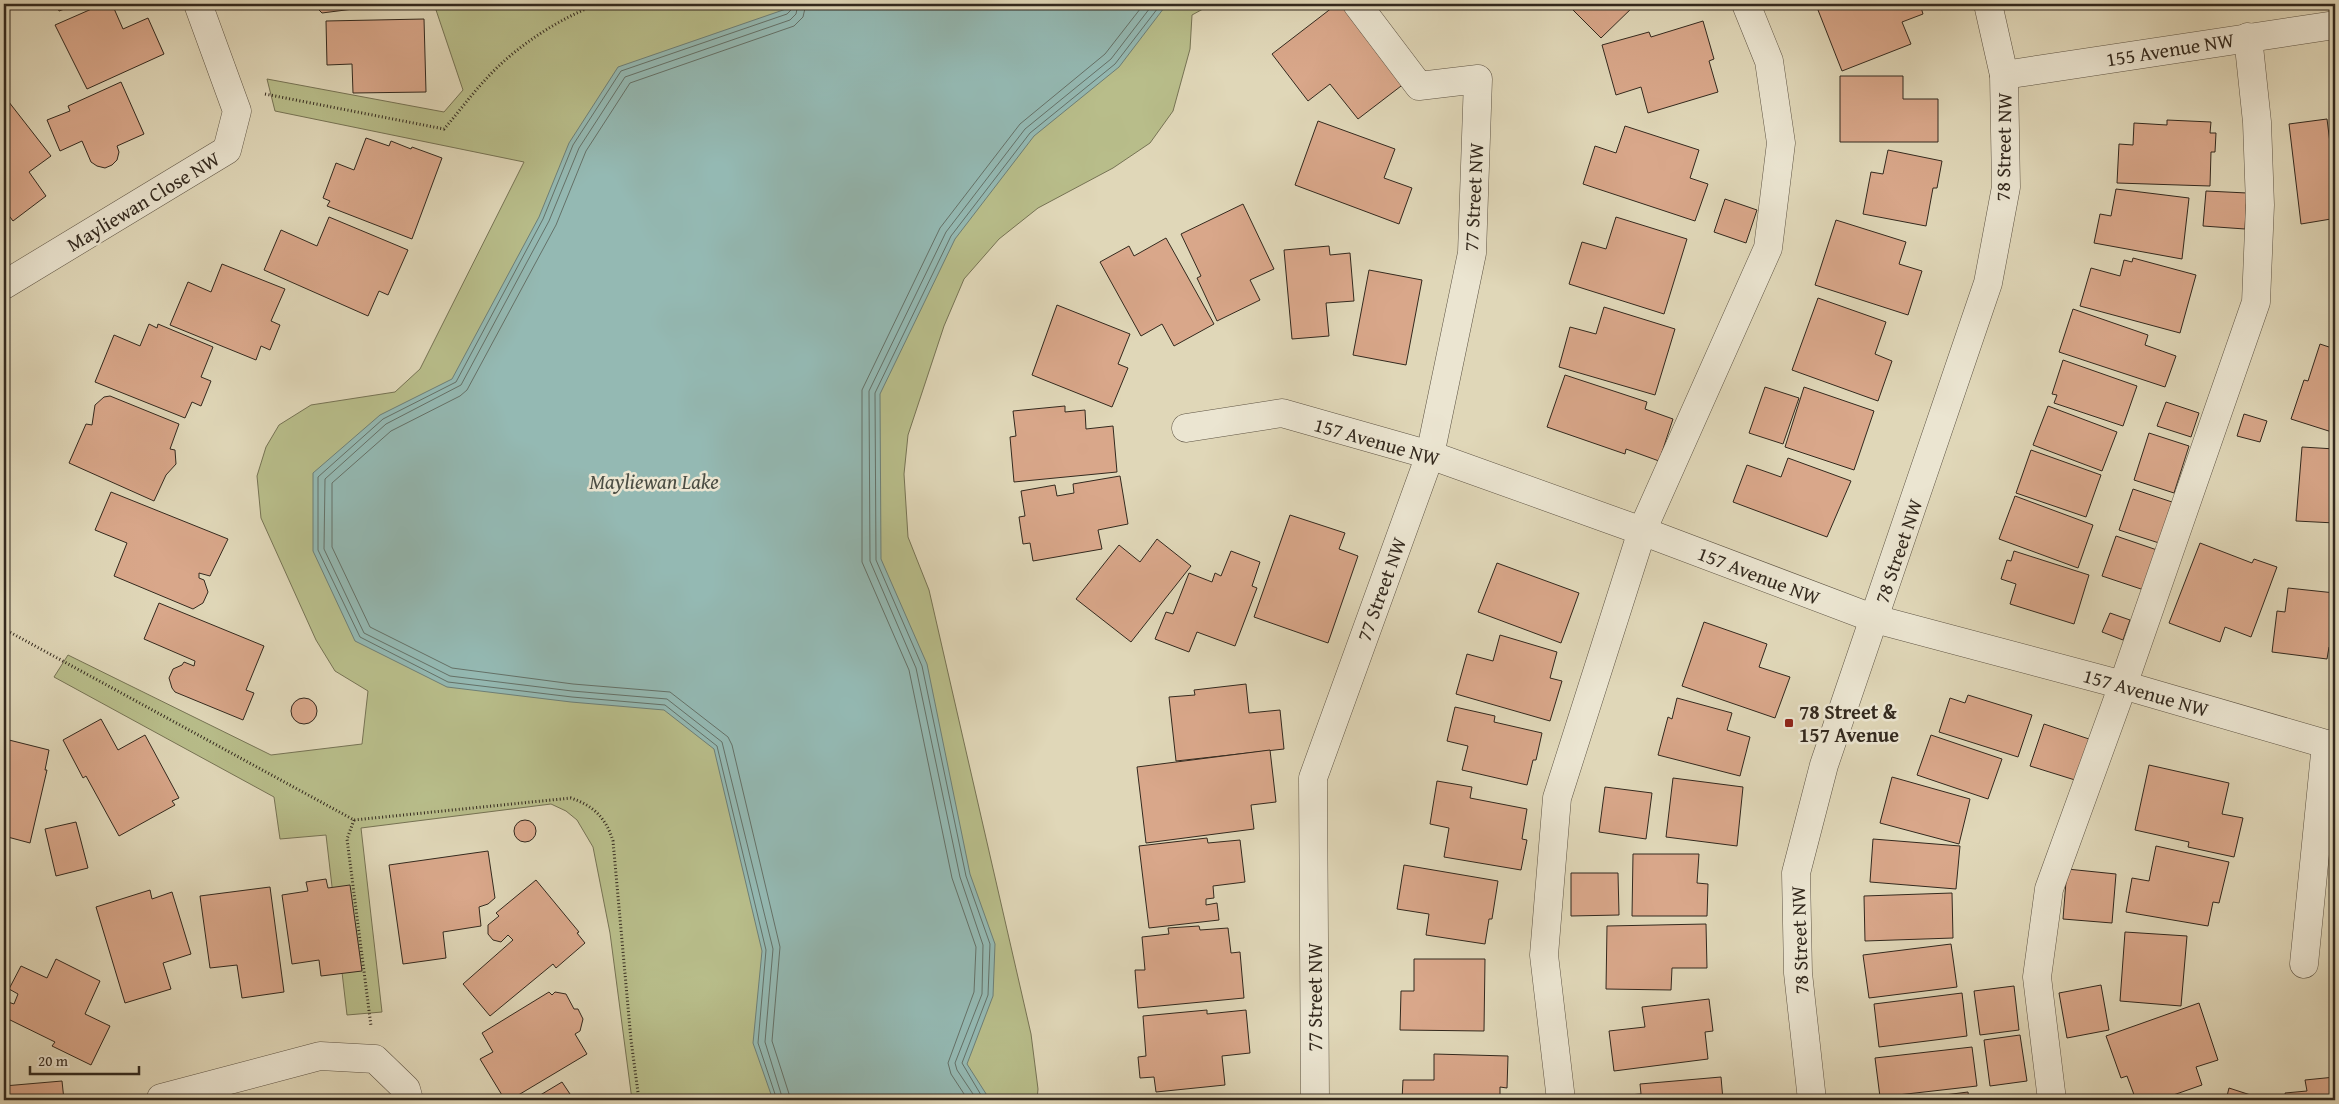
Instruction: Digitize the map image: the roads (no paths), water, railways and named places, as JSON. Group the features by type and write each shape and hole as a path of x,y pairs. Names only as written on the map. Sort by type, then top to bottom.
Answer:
{"street":[{"name":"Mayliewan Close NW","path":"4,285 227,150 237,111 230,87 198,4"},
{"name":"77 Street NW","path":"1315,1100 1313,778 1430,455 1472,253 1478,79 1419,86 1357,4"},
{"path":"1562,1100 1544,955 1557,798 1642,531 1768,248 1781,143 1769,61 1746,4"},
{"name":"78 Street NW","path":"1812,1100 1798,973 1796,873 1824,765 1988,283 2006,187 2004,75 1988,4"},
{"name":"155 Avenue NW","path":"2004,75 2335,25"},
{"path":"2052,1100 2037,977 2049,889 2123,685 2256,302 2260,205 2257,122 2248,37"},
{"name":"157 Avenue NW","path":"1186,428 1282,413 1430,455 1642,531 1875,619 2123,685 2330,744"},
{"path":"2304,964 2330,744"},
{"path":"161,1098 320,1056 375,1059 406,1089 409,1100"}],"water":[{"name":"Mayliewan Lake","path":"787,4 1167,4 1119,67 1034,136 955,239 880,394 881,559 927,664 970,874 995,944 993,996 967,1064 990,1100 773,1100 753,1043 762,951 714,749 664,710 571,702 447,687 355,641 313,551 313,473 380,415 452,379 539,217 569,143 618,67 786,9"}],"place":[{"name":"78 Street & 157 Avenue","path":"1789,723"}]}
